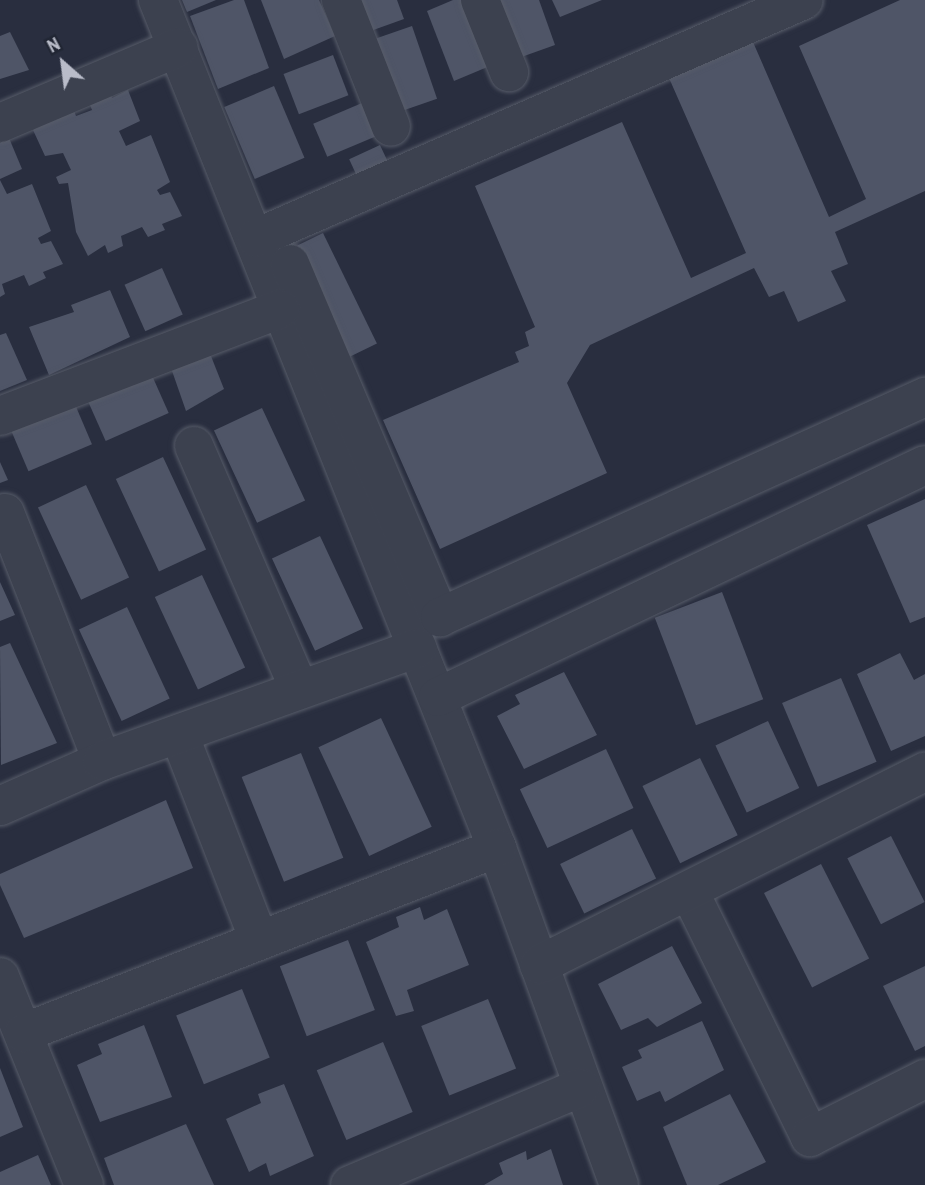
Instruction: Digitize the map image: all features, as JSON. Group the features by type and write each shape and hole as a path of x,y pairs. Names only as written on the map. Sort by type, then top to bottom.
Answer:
{"street":[{"path":"158,0 440,617 925,397"},
{"path":"341,0 391,127"},
{"path":"480,0 509,72"},
{"path":"266,234 804,0"},
{"path":"0,123 179,47"},
{"path":"266,234 280,309 497,848 580,1088 619,1185"},
{"path":"0,415 280,309"},
{"path":"194,446 299,689"},
{"path":"438,697 925,465"},
{"path":"5,513 102,761"},
{"path":"0,806 102,761 417,648"},
{"path":"179,734 258,938"},
{"path":"539,965 690,893 925,772"},
{"path":"23,1034 258,938 497,848"},
{"path":"690,893 810,1137 925,1079"},
{"path":"0,977 84,1185"},
{"path":"350,1185 580,1088"}],"building":[{"path":"182,0 216,0 187,12"},
{"path":"234,0 244,0 269,68 218,89 190,16"},
{"path":"261,0 319,0 335,36 284,59"},
{"path":"352,0 397,0 404,19 365,33"},
{"path":"453,0 472,0 497,63 454,81 427,11"},
{"path":"491,0 539,0 555,45 513,60"},
{"path":"552,0 602,0 560,17"},
{"path":"900,0 925,0 925,191 835,232 848,264 831,271 846,301 798,322 784,291 769,297 754,268 590,345 567,383 607,473 440,549 383,420 519,362 515,352 529,346 525,332 535,327 475,186 622,122 691,278 746,253 669,78 753,42 829,217 866,199 799,46"},
{"path":"412,26 437,99 395,113 369,41"},
{"path":"10,32 29,70 0,79 0,36"},
{"path":"333,55 348,95 299,114 284,74"},
{"path":"274,86 304,158 255,179 224,107"},
{"path":"128,90 140,121 119,131 126,146 151,135 170,182 157,190 160,195 170,192 182,216 162,224 165,230 148,237 142,227 121,236 123,246 108,253 105,245 88,256 76,232 68,183 59,184 56,177 71,170 63,153 45,156 33,130 72,106 76,116 92,110 88,100 110,92 112,98"},
{"path":"362,103 376,136 327,157 313,124"},
{"path":"9,138 22,169 0,179 0,143"},
{"path":"380,145 389,164 358,178 349,159"},
{"path":"0,180 7,194 32,184 51,231 38,238 41,244 51,241 63,264 43,272 46,278 29,286 24,275 2,284 5,294 0,297"},
{"path":"323,233 377,344 345,359 291,249"},
{"path":"162,268 183,315 145,331 125,285"},
{"path":"110,290 130,337 49,375 29,327 74,312 71,305"},
{"path":"6,333 27,380 0,391 0,335"},
{"path":"209,351 224,389 186,411 171,368"},
{"path":"150,371 169,413 106,441 87,399"},
{"path":"74,402 92,444 28,471 10,429"},
{"path":"262,408 305,500 257,523 214,430"},
{"path":"163,457 206,549 159,571 116,479"},
{"path":"0,462 8,480 0,483"},
{"path":"86,485 129,577 81,600 38,507"},
{"path":"925,499 925,617 910,623 867,525"},
{"path":"320,536 363,628 315,651 272,558"},
{"path":"202,575 245,667 198,689 155,597"},
{"path":"0,582 15,615 0,621"},
{"path":"722,592 763,699 696,725 655,618"},
{"path":"127,607 170,699 122,721 79,629"},
{"path":"10,643 57,743 1,765 0,647"},
{"path":"900,653 914,680 925,674 925,736 891,751 857,674"},
{"path":"564,672 597,735 524,769 497,716 520,704 515,695"},
{"path":"841,678 877,762 818,787 782,703"},
{"path":"381,718 432,827 369,856 318,747"},
{"path":"768,721 799,788 747,813 715,746"},
{"path":"606,749 633,808 547,848 520,789"},
{"path":"301,753 343,858 284,882 242,777"},
{"path":"700,758 738,835 680,863 642,786"},
{"path":"166,800 193,868 24,938 0,885 0,874"},
{"path":"632,829 656,878 584,914 560,864"},
{"path":"891,836 925,902 881,924 847,858"},
{"path":"821,864 869,958 812,988 764,893"},
{"path":"420,907 424,920 447,909 469,965 407,990 414,1011 396,1016 366,942 399,927 396,917"},
{"path":"348,940 375,1010 307,1036 280,966"},
{"path":"672,946 702,1003 657,1027 648,1018 621,1030 598,984"},
{"path":"925,966 925,1046 915,1051 883,986"},
{"path":"242,989 270,1058 204,1084 176,1016"},
{"path":"488,999 516,1069 449,1096 421,1026"},
{"path":"702,1021 724,1070 665,1102 660,1091 637,1101 622,1067 642,1058 638,1050"},
{"path":"144,1025 172,1097 100,1122 77,1065 102,1054 98,1044"},
{"path":"383,1042 413,1112 346,1140 317,1070"},
{"path":"0,1068 23,1127 0,1137"},
{"path":"284,1084 314,1156 270,1176 266,1163 249,1172 226,1119 261,1103 258,1094"},
{"path":"730,1094 766,1162 718,1185 687,1185 663,1127"},
{"path":"186,1124 214,1185 114,1185 104,1158"},
{"path":"551,1149 563,1185 484,1185 503,1174 499,1163 526,1151 527,1160"},
{"path":"38,1155 51,1185 0,1185 0,1172"}]}
